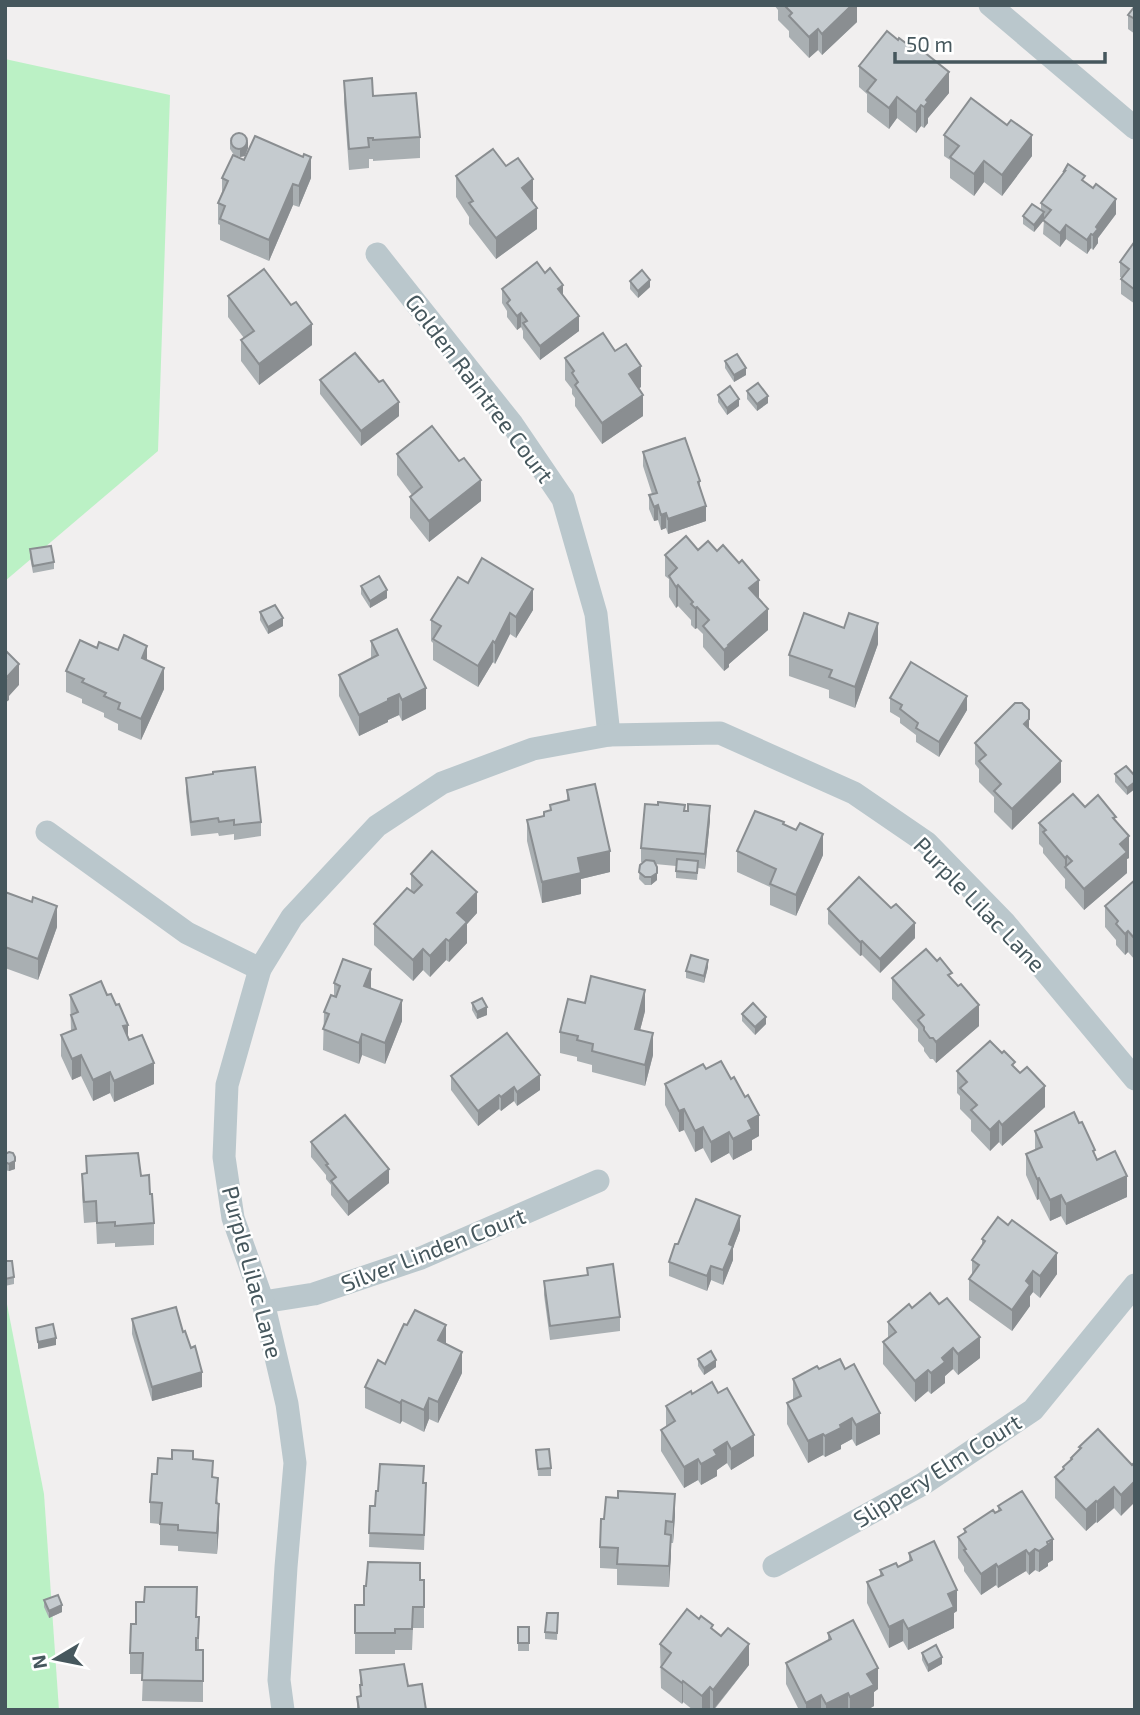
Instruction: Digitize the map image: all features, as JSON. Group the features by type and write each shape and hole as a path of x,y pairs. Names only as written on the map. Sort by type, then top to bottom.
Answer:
{"street":[{"path":"990,5 1135,128"},
{"name":"Golden Raintree Court","path":"377,254 512,424 563,499 596,614 609,735"},
{"name":"Purple Lilac Lane","path":"283,1710 279,1680 295,1463 288,1404 263,1302 233,1218 224,1157 227,1085 260,969 292,917 377,826 442,783 533,749 609,735 720,733 854,793 927,843 1005,923 1135,1079"},
{"path":"47,832 187,933 260,969"},
{"name":"Silver Linden Court","path":"263,1302 314,1294 421,1258 598,1181"},
{"name":"Slippery Elm Court","path":"774,1566 923,1485 1033,1410 1135,1285"}],"green space":[{"path":"5,59 170,95 158,451 5,581"},
{"path":"5,1294 44,1494 59,1710 5,1710"}],"building":[{"path":"784,5 852,5 822,34 818,29 809,37 789,16 792,13"},
{"path":"1135,6 1135,19 1128,15"},
{"path":"887,31 911,47 914,44 949,72 926,100 928,102 924,107 921,105 916,112 897,97 889,108 867,91 876,80 859,66"},
{"path":"372,78 373,96 416,93 420,137 368,138 369,147 349,149 344,81"},
{"path":"971,98 1007,125 1011,120 1032,135 1002,175 984,161 974,174 950,157 959,146 944,135"},
{"path":"236,133 242,133 247,141 245,147 236,149 231,144 231,138"},
{"path":"255,136 303,157 304,154 311,157 299,186 293,184 269,240 220,219 225,206 218,203 228,181 222,178 233,155 244,160"},
{"path":"493,149 506,166 518,158 533,179 522,188 537,208 496,238 469,203 473,201 456,176"},
{"path":"1068,164 1085,176 1082,180 1093,188 1096,184 1116,199 1096,227 1098,229 1087,240 1066,225 1060,233 1043,220 1051,210 1041,203"},
{"path":"1032,204 1044,212 1034,225 1023,216"},
{"path":"1135,241 1135,290 1121,279 1129,269 1120,262"},
{"path":"537,262 545,273 550,268 563,285 558,289 579,316 540,346 523,323 527,321 521,313 517,316 507,303 510,300 502,289"},
{"path":"264,269 291,305 296,302 312,324 259,364 241,340 254,331 228,296"},
{"path":"642,270 650,280 638,291 630,281"},
{"path":"603,333 615,351 626,344 641,366 629,374 643,395 602,423 575,385 578,382 572,373 574,371 565,358"},
{"path":"355,353 379,382 383,380 399,402 361,431 320,380"},
{"path":"737,354 746,368 734,375 725,361"},
{"path":"758,383 768,396 757,404 747,391"},
{"path":"730,386 739,399 727,408 718,395"},
{"path":"432,426 459,461 464,458 481,480 429,521 410,497 422,487 397,454"},
{"path":"685,438 706,506 668,519 666,513 661,515 658,505 654,507 649,495 657,493 643,452"},
{"path":"686,536 698,550 708,541 717,551 723,545 739,563 742,560 759,580 749,588 768,609 724,650 703,626 709,620 691,604 693,602 678,585 676,587 669,576 677,568 665,555"},
{"path":"51,546 54,562 33,566 30,549"},
{"path":"482,558 533,589 516,617 510,613 495,643 493,641 478,666 433,639 441,626 431,620 458,577 468,583"},
{"path":"379,576 387,590 370,601 361,586"},
{"path":"275,605 283,618 268,627 260,612"},
{"path":"804,613 844,628 849,613 878,623 855,687 829,677 832,670 789,655"},
{"path":"397,629 426,688 402,700 399,694 359,715 339,675 378,655 371,641"},
{"path":"124,635 147,646 142,658 164,668 141,719 118,709 120,703 82,682 84,679 66,671 80,640 97,648 99,642 118,650"},
{"path":"5,650 19,664 5,682"},
{"path":"911,662 967,696 939,742 916,728 918,723 900,709 902,705 890,698"},
{"path":"1015,703 1022,703 1029,710 1029,719 1024,724 1061,761 1012,809 994,791 1001,784 979,761 986,755 975,743"},
{"path":"1126,766 1135,776 1135,782 1127,788 1115,774"},
{"path":"255,767 261,822 234,825 234,820 219,822 218,818 191,822 186,778"},
{"path":"595,784 610,851 578,858 581,873 542,882 527,820 544,816 544,812 551,810 550,805 569,800 567,790"},
{"path":"1073,794 1085,807 1098,795 1129,836 1120,844 1127,852 1084,889 1065,867 1072,861 1067,856 1065,858 1043,832 1046,830 1039,823"},
{"path":"658,802 685,805 684,811 688,811 688,804 710,806 705,854 641,848 645,804 658,805"},
{"path":"755,811 784,822 783,824 796,830 800,823 823,834 796,895 770,884 776,869 737,851"},
{"path":"432,851 477,892 457,913 467,922 430,956 423,949 413,960 374,924 407,888 414,893 422,885 411,874"},
{"path":"677,859 698,861 697,873 676,871"},
{"path":"646,860 654,861 657,867 657,873 651,877 645,877 639,872 640,865"},
{"path":"859,877 891,908 896,904 915,923 880,959 828,909"},
{"path":"1135,880 1135,939 1128,931 1125,934 1105,906"},
{"path":"5,892 32,902 33,897 57,906 38,959 5,947"},
{"path":"926,949 937,961 940,958 952,973 948,975 958,986 961,984 979,1005 936,1042 930,1038 918,1020 924,1015 892,978"},
{"path":"691,955 708,960 704,976 686,971"},
{"path":"343,959 371,969 364,986 402,1000 385,1043 362,1034 359,1043 323,1029 329,1014 324,1012 331,995 336,997 340,986 334,983"},
{"path":"591,976 645,990 635,1029 653,1033 645,1065 592,1051 593,1044 577,1040 578,1036 560,1032 568,999 585,1003"},
{"path":"101,981 107,995 111,994 116,1005 119,1004 128,1025 123,1026 129,1040 142,1035 154,1063 114,1081 110,1072 93,1080 81,1055 72,1059 61,1035 76,1029 71,1015 78,1012 70,995"},
{"path":"482,998 487,1007 477,1012 472,1003"},
{"path":"753,1003 766,1017 755,1027 742,1014"},
{"path":"507,1033 540,1075 517,1092 514,1087 501,1097 499,1095 478,1111 451,1076"},
{"path":"990,1041 1015,1062 1012,1065 1020,1073 1027,1067 1045,1086 1002,1125 999,1121 990,1130 971,1110 977,1105 960,1088 967,1082 957,1071"},
{"path":"721,1061 745,1097 748,1095 759,1115 748,1121 752,1129 733,1139 729,1132 711,1142 703,1127 695,1131 684,1109 679,1111 665,1084 703,1064 706,1069"},
{"path":"1074,1112 1079,1123 1082,1122 1097,1160 1115,1151 1127,1176 1066,1204 1061,1195 1050,1200 1026,1154 1042,1147 1035,1131"},
{"path":"345,1115 389,1169 348,1202 331,1181 336,1177 311,1142"},
{"path":"13,1153 15,1161 9,1164 5,1162 5,1154"},
{"path":"138,1153 141,1176 149,1175 154,1223 115,1226 115,1222 97,1223 96,1201 84,1202 82,1174 87,1173 86,1156"},
{"path":"696,1199 740,1216 729,1244 733,1246 723,1270 711,1266 707,1276 669,1262"},
{"path":"998,1217 1008,1225 1012,1220 1057,1253 1040,1276 1033,1271 1026,1281 1030,1285 1012,1310 969,1279 979,1265 972,1260 985,1241 982,1239"},
{"path":"5,1261 12,1261 14,1277 5,1279"},
{"path":"613,1264 620,1317 550,1326 544,1281 588,1275 587,1268"},
{"path":"930,1293 939,1304 947,1298 980,1337 958,1354 953,1348 942,1358 945,1362 931,1373 928,1370 915,1381 883,1342 896,1332 888,1322 909,1304 912,1308"},
{"path":"176,1307 183,1332 185,1331 191,1348 195,1346 202,1372 152,1387 132,1319"},
{"path":"415,1310 446,1325 438,1340 462,1352 438,1402 429,1398 424,1410 402,1400 400,1403 365,1387 378,1360 385,1364 404,1324 407,1325"},
{"path":"53,1324 56,1338 38,1342 36,1328"},
{"path":"711,1351 716,1360 704,1368 698,1359"},
{"path":"840,1359 845,1369 854,1364 880,1413 856,1425 852,1418 840,1425 841,1428 808,1441 787,1403 801,1396 793,1379 817,1366 819,1369"},
{"path":"712,1382 718,1393 727,1388 754,1435 731,1449 727,1442 714,1450 717,1455 701,1464 698,1459 684,1467 661,1430 675,1421 666,1406"},
{"path":"1098,1429 1132,1465 1135,1464 1135,1481 1121,1495 1114,1487 1086,1510 1055,1477 1081,1448 1079,1447"},
{"path":"549,1449 551,1468 538,1469 536,1450"},
{"path":"172,1450 193,1451 193,1459 213,1461 212,1477 218,1478 217,1533 178,1530 178,1525 160,1524 162,1503 150,1502 152,1474 157,1474 158,1458 172,1459"},
{"path":"380,1464 424,1466 424,1535 369,1533 370,1506 375,1506"},
{"path":"618,1491 675,1494 673,1522 666,1521 665,1534 671,1535 669,1566 617,1564 618,1548 600,1547 601,1519 604,1519 606,1497 618,1498"},
{"path":"1022,1491 1053,1539 1039,1551 1035,1549 1029,1554 1026,1550 981,1574 958,1537 966,1532 964,1529 993,1510 995,1513 1001,1510 998,1506"},
{"path":"934,1541 957,1590 948,1594 954,1607 908,1629 903,1620 889,1627 867,1582 883,1575 880,1570 896,1563 898,1567 912,1560 909,1553"},
{"path":"368,1562 420,1563 420,1580 424,1580 424,1607 413,1607 412,1629 395,1629 395,1633 355,1633 355,1605 364,1605"},
{"path":"145,1587 197,1587 196,1617 199,1617 196,1650 203,1650 203,1681 142,1680 143,1653 130,1653 131,1624 136,1624 136,1602 144,1602"},
{"path":"58,1595 62,1605 49,1611 44,1600"},
{"path":"687,1609 699,1619 701,1616 713,1625 711,1628 721,1636 728,1628 749,1644 713,1690 710,1687 702,1696 661,1667 671,1653 660,1644"},
{"path":"547,1613 558,1613 557,1633 545,1632"},
{"path":"853,1620 878,1668 867,1674 874,1685 850,1697 848,1693 826,1704 821,1695 806,1703 786,1663 831,1639 828,1633"},
{"path":"518,1627 529,1627 529,1643 518,1643"},
{"path":"936,1645 942,1657 928,1665 922,1653"},
{"path":"404,1664 408,1686 422,1684 426,1710 359,1710 357,1697 361,1696 362,1685 360,1670"}]}
